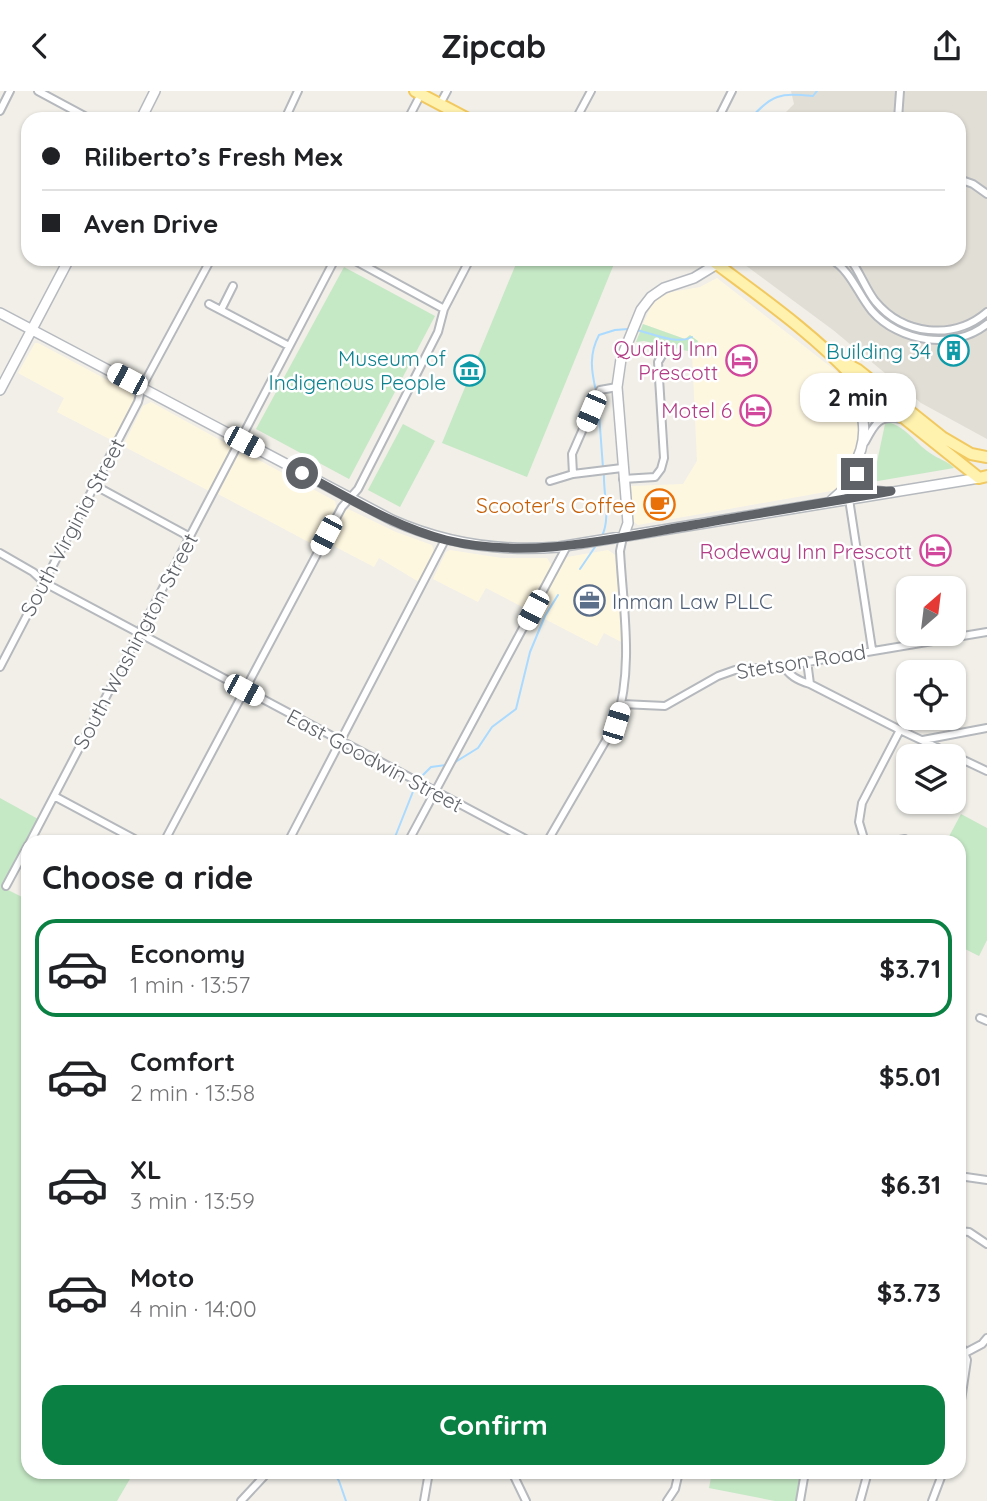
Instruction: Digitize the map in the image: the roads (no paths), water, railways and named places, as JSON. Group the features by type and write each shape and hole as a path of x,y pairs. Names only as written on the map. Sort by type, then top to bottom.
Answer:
{"main road":[{"path":"144,112 155,91"},
{"path":"418,93 455,112"},
{"path":"0,390 65,266"},
{"path":"623,537 628,523 617,387 621,359 641,310 651,297 664,288 694,278 709,266"},
{"path":"721,266 906,420 983,477"},
{"path":"0,313 348,498 392,520 446,540 503,549 567,546 983,477"},
{"path":"837,360 858,370 956,447 987,457"},
{"path":"831,501 848,484 864,443 862,412 854,378"}],"street":[{"path":"0,111 10,91"},
{"path":"38,91 77,112"},
{"path":"288,112 299,91"},
{"path":"440,104 447,91"},
{"path":"580,112 591,91"},
{"path":"722,112 732,91"},
{"path":"898,112 900,91"},
{"path":"411,112 418,93"},
{"path":"966,182 987,194"},
{"name":"South Virginia Street","path":"0,667 138,402 142,387 207,266"},
{"name":"South Washington Street","path":"33,835 331,266"},
{"path":"365,266 444,309"},
{"path":"168,835 348,498 358,489 438,332 444,309 466,266"},
{"path":"843,266 873,312 909,336 928,340 954,339 987,324"},
{"path":"856,266 873,299 897,320 917,329 952,330 987,312"},
{"path":"221,310 233,286"},
{"path":"209,304 289,347"},
{"path":"623,479 655,477 661,469 664,458 658,362 663,354"},
{"path":"573,474 572,454 600,390 617,387"},
{"path":"864,443 872,428 882,419 890,417 906,420"},
{"path":"858,462 857,474 860,483 866,488 891,491"},
{"path":"550,481 573,474 622,468"},
{"path":"94,485 190,537"},
{"path":"849,499 872,649"},
{"path":"551,835 616,723 622,704 626,666 620,551 623,537"},
{"path":"292,835 446,540"},
{"path":"412,835 567,546"},
{"name":"East Goodwin Street","path":"0,553 33,572 45,583 518,835"},
{"name":"Stetson Road","path":"622,704 665,706 718,676 735,670 784,666 872,649 987,632"},
{"path":"807,661 810,684"},
{"path":"784,666 788,674 896,728"},
{"path":"923,740 987,727"},
{"path":"863,835 859,822 862,803 900,730 987,771"},
{"path":"54,796 126,835"},
{"name":"South Washington Street","path":"6,886 21,858"},
{"path":"966,1178 987,1180"},
{"path":"966,1232 987,1244"},
{"path":"966,1352 982,1344 987,1338"},
{"path":"241,1501 261,1479"},
{"path":"424,1501 428,1479"},
{"path":"516,1479 527,1501"},
{"path":"667,1501 675,1489 677,1479"},
{"path":"800,1501 804,1479"},
{"path":"860,1501 866,1479"},
{"path":"932,1501 940,1479"}],"waterway":[{"path":"757,112 777,97 813,96 817,91"},
{"path":"596,391 592,362 599,335 628,329"},
{"path":"637,330 680,340 692,337"},
{"path":"598,400 603,468"},
{"path":"602,536 606,513 604,473"},
{"path":"580,569 597,544"},
{"path":"452,764 478,748 492,727 516,709 530,652 545,616 558,595"},
{"path":"419,779 431,767 446,765"},
{"path":"396,835 416,784"},
{"path":"338,1479 346,1501"}],"place":[{"name":"Building 34","path":"954,351"},
{"name":"Quality Inn Prescott","path":"741,360"},
{"name":"Museum of Indigenous People","path":"469,370"},
{"name":"Motel 6","path":"755,410"},
{"name":"Scooter's Coffee","path":"659,505"},
{"name":"Rodeway Inn Prescott","path":"935,551"},
{"name":"Inman Law PLLC","path":"589,601"}]}
